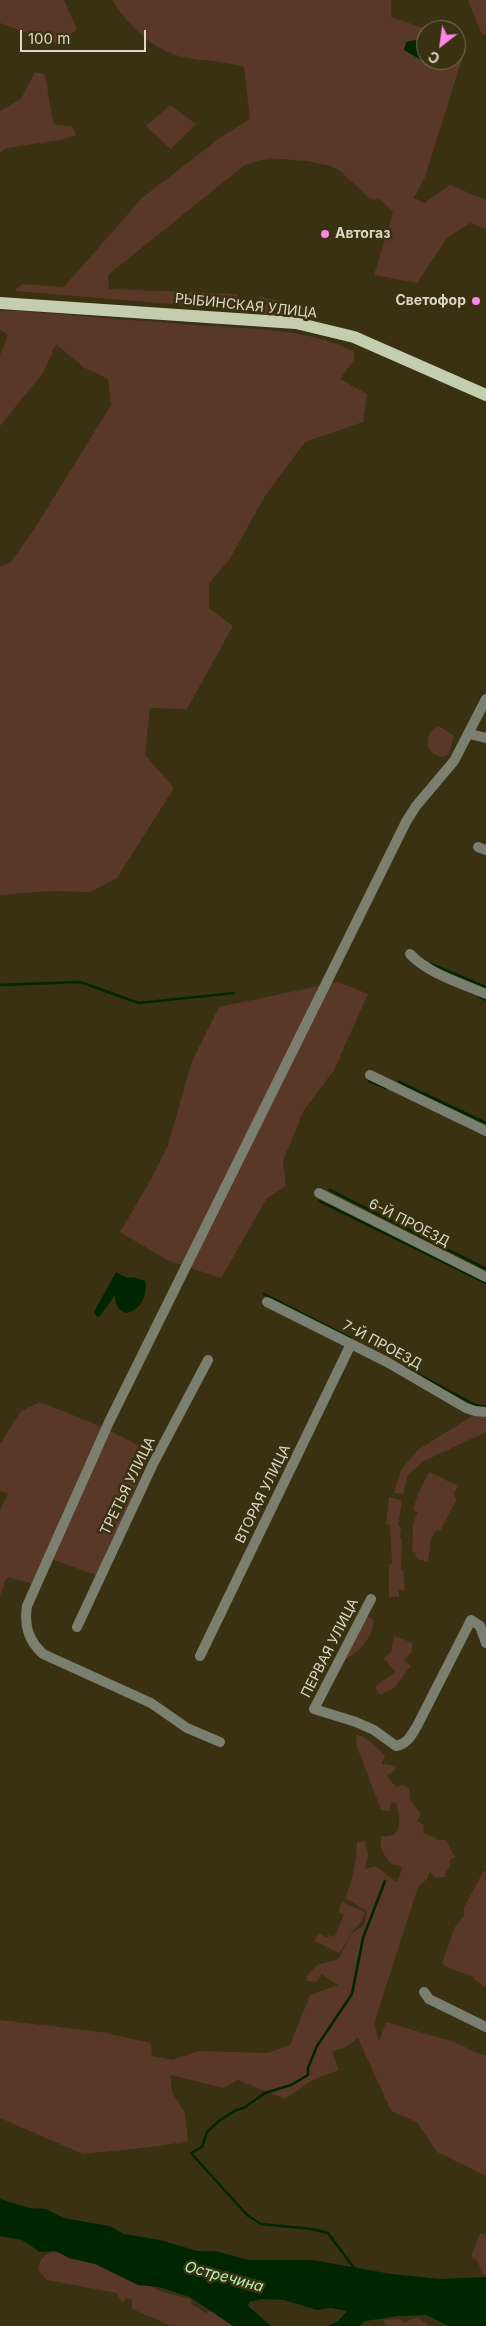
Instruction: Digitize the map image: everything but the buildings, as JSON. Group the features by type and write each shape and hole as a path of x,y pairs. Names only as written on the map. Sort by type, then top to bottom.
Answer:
{"main road":[{"name":"РЫБИНСКАЯ УЛИЦА","path":"0,303 296,323 354,337 486,395"}],"street":[{"path":"220,1742 175,1721 151,1703 43,1654 30,1639 26,1627 27,1606 110,1422 406,822 426,792 454,761 486,698"},
{"path":"469,734 486,738"},
{"path":"410,954 418,963 429,969 486,994"},
{"path":"370,1075 486,1131"},
{"name":"6-Й ПРОЕЗД","path":"319,1193 486,1277"},
{"name":"7-Й ПРОЕЗД","path":"267,1302 351,1344 466,1408 485,1412"},
{"name":"ВТОРАЯ УЛИЦА","path":"200,1656 351,1344"},
{"name":"ТРЕТЬЯ УЛИЦА","path":"77,1627 153,1464 208,1360"},
{"name":"ПЕРВАЯ УЛИЦА","path":"371,1599 314,1709 356,1722 374,1730 396,1746 402,1745 409,1739 417,1726 471,1620 480,1626 486,1643"},
{"path":"424,1992 429,1999 486,2027"}],"shaded area":[{"path":"0,0 64,0 77,29 59,45 0,23"},
{"path":"112,0 391,0 391,17 416,26 416,40 404,50 416,57 416,70 459,70 425,177 414,198 424,203 450,185 486,200 486,229 470,223 447,238 417,283 374,275 393,212 381,200 369,198 339,170 331,166 306,161 269,158 245,165 108,275 109,289 238,294 232,309 14,291 22,284 64,287 142,198 221,137 250,119 244,67 172,54 151,43 126,19"},
{"path":"468,0 486,0 486,36 481,32"},
{"path":"35,72 45,74 53,122 56,125 72,126 76,135 61,140 6,148 0,153 0,111 21,99"},
{"path":"170,105 196,124 171,149 146,126"},
{"path":"259,297 293,303 295,310 291,313 279,315 259,312 252,305"},
{"path":"0,311 255,329 316,338 354,352 354,360 340,379 367,394 363,422 305,442 265,496 229,560 209,583 209,608 233,626 187,709 150,708 145,755 174,788 117,878 90,892 51,891 0,895 0,567 11,562 35,528 111,405 108,379 83,367 56,344 43,373 0,426 0,355 8,335 0,330"},
{"path":"439,726 454,736 449,754 443,757 432,752 428,743 430,733"},
{"path":"338,982 368,994 334,1070 304,1110 283,1161 286,1186 267,1198 221,1278 167,1260 120,1232 151,1179 168,1145 192,1061 219,1007"},
{"path":"40,1402 100,1426 150,1451 126,1510 96,1575 48,1558 37,1585 7,1577 0,1596 0,1511 8,1494 0,1491 0,1444 21,1411"},
{"path":"474,1415 486,1415 486,1432 422,1462 408,1475 403,1494 394,1493 401,1470 419,1449"},
{"path":"429,1472 458,1486 453,1494 457,1499 440,1531 437,1530 431,1538 428,1562 417,1559 415,1552 412,1551 413,1527 418,1512 413,1511 418,1493"},
{"path":"389,1497 402,1500 398,1526 401,1527 401,1570 403,1570 405,1590 399,1590 399,1597 389,1597 389,1564 392,1563 390,1525 386,1524"},
{"path":"366,1617 370,1617 374,1621 371,1633 358,1650 342,1661"},
{"path":"394,1636 413,1643 411,1653 404,1660 411,1666 394,1688 380,1695 375,1687 395,1672 384,1658 391,1652"},
{"path":"356,1734 368,1740 382,1752 385,1756 382,1764 397,1766 393,1772 386,1775 396,1787 403,1785 409,1788 410,1800 421,1814 417,1821 424,1825 423,1833 435,1837 437,1840 446,1840 455,1857 449,1861 450,1865 444,1877 436,1878 430,1872 427,1879 418,1887 374,2024 379,2041 386,2022 457,2043 477,2053 486,2055 486,2176 437,2152 417,2122 391,2111 358,2038 342,2049 332,2051 339,2070 314,2079 285,2099 238,2080 223,2088 170,2075 172,2092 185,2113 188,2141 160,2146 83,2154 0,2118 0,2020 101,2032 151,2043 152,2056 173,2060 198,2051 267,2053 290,2045 310,1995 338,1985 322,1974 316,1982 307,1981 306,1976 317,1965 338,1959 351,1935 339,1953 314,1941 319,1933 327,1938 329,1935 334,1937 344,1915 338,1912 342,1902 365,1912 350,1935 364,1925 367,1911 345,1898 354,1871 357,1842 365,1841 368,1855 365,1869 375,1866 397,1882 402,1869 400,1866 393,1865 387,1859 381,1845 381,1836 393,1834 399,1826 396,1803 391,1802 390,1811 381,1810 357,1747"},
{"path":"486,1871 486,1988 474,1979 473,1976 448,1968 442,1963 455,1927 464,1916 464,1907 483,1872"},
{"path":"480,2233 486,2235 486,2275 482,2274 478,2262 471,2257"},
{"path":"51,2252 77,2255 163,2292 187,2298 192,2300 191,2304 206,2313 213,2310 240,2326 171,2326 132,2309 132,2300 127,2298 122,2303 117,2293 47,2280 38,2270 42,2259"},
{"path":"418,2318 430,2326 387,2326 383,2320 399,2319 405,2323 411,2319"}],"water":[{"path":"416,40 416,57 404,50 406,42"},
{"path":"116,1272 127,1278 134,1277 145,1281 146,1286 142,1302 131,1312 126,1313 117,1306 115,1295 100,1316 97,1317 94,1312"},
{"name":"Остречина","path":"0,2199 29,2208 46,2209 63,2218 110,2226 124,2234 160,2240 197,2251 215,2251 249,2260 312,2260 391,2274 440,2279 486,2277 486,2326 449,2326 426,2315 399,2316 365,2321 359,2326 327,2326 337,2322 347,2311 331,2308 317,2310 284,2300 263,2299 249,2302 248,2306 271,2326 233,2326 190,2297 159,2287 138,2285 95,2264 69,2258 56,2251 40,2252 22,2240 0,2236"}],"waterway":[{"path":"431,964 486,987"},
{"path":"0,985 80,982 139,1003 234,993"},
{"path":"478,996 486,1000"},
{"path":"369,1081 386,1088"},
{"path":"399,1082 486,1123"},
{"path":"330,1190 486,1269"},
{"path":"319,1201 486,1283"},
{"path":"264,1294 350,1338"},
{"path":"405,1367 475,1405 486,1407"},
{"path":"357,2272 328,2233 312,2229 261,2224 247,2215 191,2153 202,2147 207,2132 219,2121 236,2110 244,2108 265,2093 291,2085 308,2075 308,2068 317,2046 352,1994 363,1938 385,1881"}],"place":[{"name":"Автогаз","path":"325,234"},
{"name":"Светофор","path":"476,301"}]}
